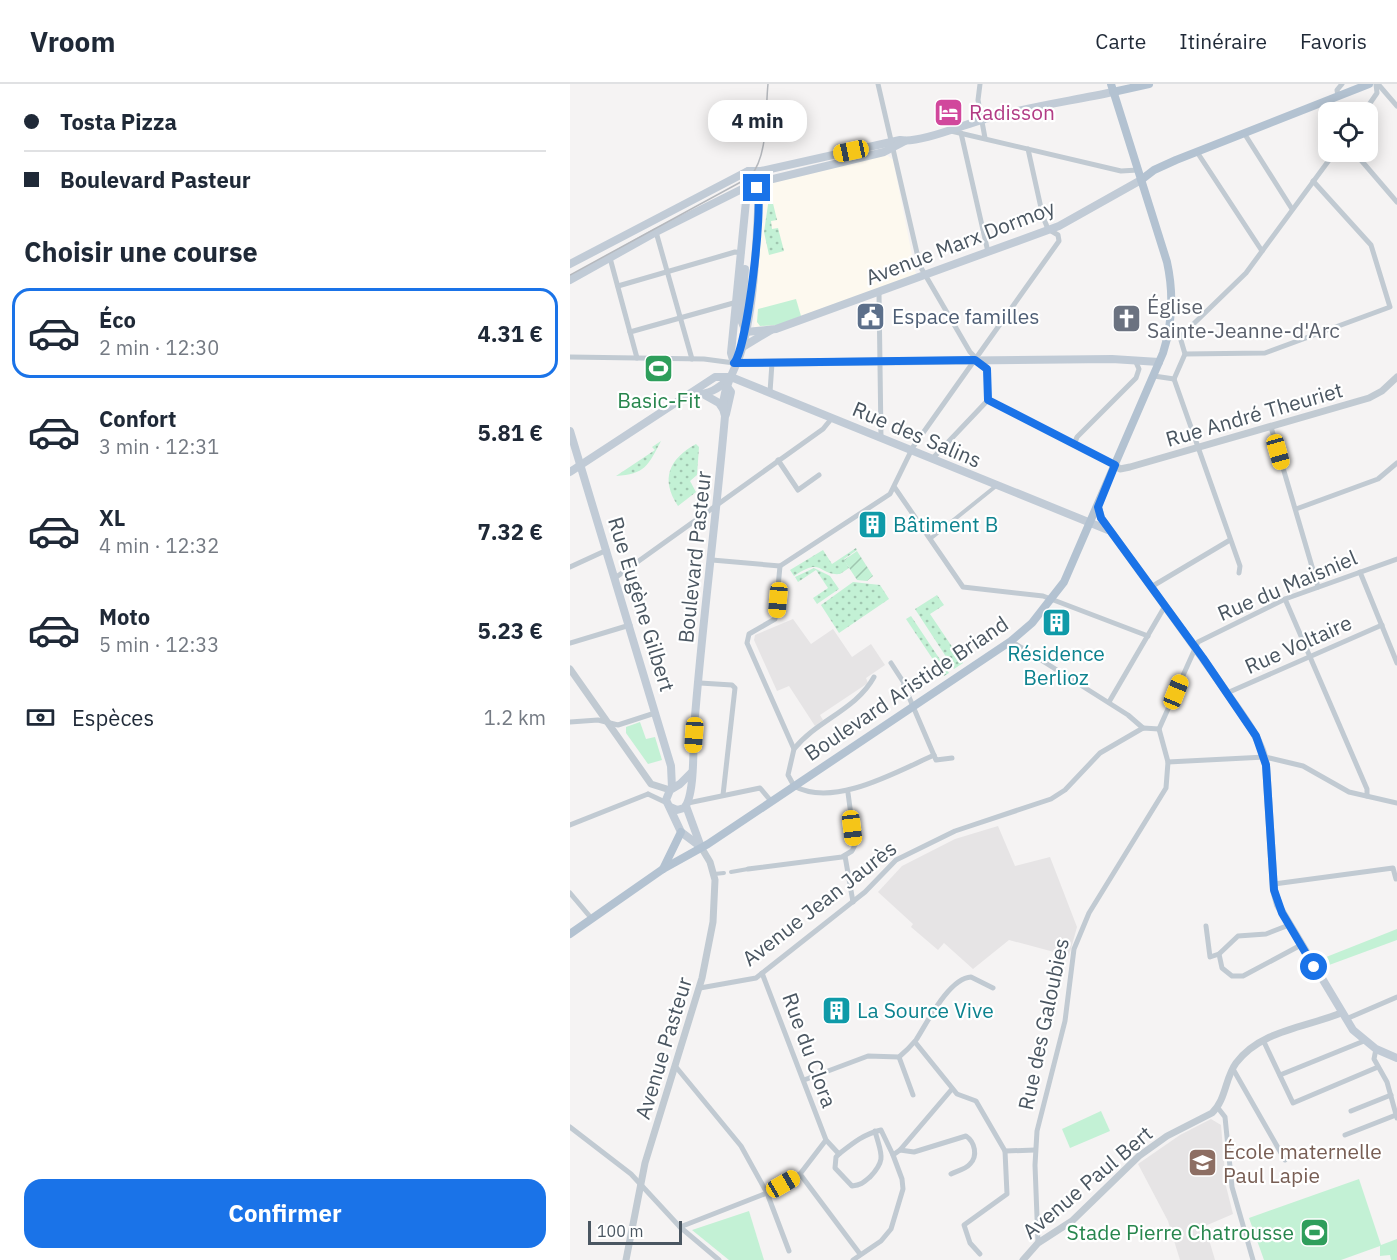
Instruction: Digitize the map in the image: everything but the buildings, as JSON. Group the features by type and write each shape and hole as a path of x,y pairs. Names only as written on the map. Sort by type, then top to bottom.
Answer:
{"main road":[{"name":"Avenue Marx Dormoy","path":"741,348 771,330 879,293 1059,226 1141,180 1154,170 1369,84"},
{"path":"570,264 750,177 892,146 951,131 982,119 1112,88 1143,85"},
{"name":"Boulevard Aristide Briand","path":"570,934 663,869 794,786 912,701 1011,641 1052,600 1069,574 1159,362 1169,333 1173,299 1170,260 1141,180 1112,88"},
{"path":"570,280 761,171 892,146"},
{"name":"Avenue Marx Dormoy","path":"1138,170 1154,170"},
{"name":"Boulevard Pasteur","path":"734,363 731,353 750,177"},
{"name":"Boulevard Pasteur","path":"701,847 688,802 718,504 724,413 731,392 728,387 734,363 739,357 746,332 759,194 750,177"},
{"name":"Boulevard Pasteur","path":"742,253 745,269 741,321 746,332"},
{"name":"Avenue Marx Dormoy","path":"746,332 771,330"},
{"path":"734,363 879,360 1135,360 1159,362"},
{"path":"570,472 715,377 731,376"},
{"path":"692,394 703,394 718,388 731,376"},
{"name":"Rue des Salins","path":"731,376 996,486 1109,530"},
{"path":"703,394 719,403 724,413"},
{"name":"Rue Eugène Gilbert","path":"570,431 671,766 673,788"},
{"path":"1098,507 1101,518 1109,530 1196,648 1256,736 1264,757 1274,884 1278,904 1289,925 1343,1016 1365,1041 1376,1049 1397,1058"},
{"path":"691,773 666,796 681,831 701,847"},
{"path":"669,805 676,810 688,802 686,790 673,788"},
{"path":"663,869 681,831"}],"street":[{"path":"878,84 917,256 926,276 975,360 987,369 988,400 932,459"},
{"path":"980,84 978,100 985,138"},
{"path":"1338,96 1337,90 1342,84"},
{"path":"1377,84 1397,106"},
{"path":"1371,102 1377,93 1377,84"},
{"path":"951,131 1121,171 1138,170"},
{"path":"961,133 988,252"},
{"path":"1244,133 1292,209"},
{"path":"966,148 974,136"},
{"path":"1028,149 1048,229 1058,235"},
{"path":"1197,152 1229,199 1230,206 1262,251"},
{"path":"1180,337 1239,281 1327,162"},
{"path":"1363,162 1397,202"},
{"path":"1185,354 1265,353 1390,307 1371,245 1313,181"},
{"path":"712,560 780,566 890,494 912,450 1056,246 1059,226"},
{"path":"656,232 692,359"},
{"path":"618,286 735,252 742,253"},
{"path":"610,258 637,358"},
{"path":"879,293 881,438"},
{"path":"630,332 736,302"},
{"path":"1169,333 1177,333 1185,354 1174,379 1240,566 1239,573"},
{"path":"570,357 692,359 734,363"},
{"path":"1074,445 1077,437 1136,378 1139,369 1135,360"},
{"path":"770,392 772,363"},
{"path":"1154,375 1174,379"},
{"name":"Rue André Theuriet","path":"1115,465 1125,469 1373,396 1397,377"},
{"path":"988,400 1115,465"},
{"path":"615,578 823,429 832,418"},
{"path":"1271,427 1318,587"},
{"path":"778,460 798,490 819,475"},
{"path":"1296,509 1378,479 1397,463"},
{"path":"930,539 996,486"},
{"path":"895,488 963,587 1039,595 1148,636"},
{"path":"1151,587 1230,540"},
{"path":"570,567 607,550"},
{"name":"Rue du Maisniel","path":"1196,648 1198,642 1285,599 1397,559"},
{"path":"780,566 775,619 749,634 747,643 794,749"},
{"path":"1360,572 1397,663"},
{"path":"1285,599 1367,789 1366,796"},
{"path":"1109,702 1165,606"},
{"path":"570,643 630,625"},
{"name":"Rue Voltaire","path":"1227,693 1382,625"},
{"path":"1011,641 1109,702 1143,728 1158,729 1196,648"},
{"path":"891,663 904,683 903,688"},
{"path":"570,669 651,784 673,788"},
{"path":"874,677 855,701 802,738 794,749 789,775 794,786 804,790 848,793 934,755"},
{"path":"700,682 732,685 735,688 723,795"},
{"path":"912,701 938,761 952,758"},
{"path":"570,722 598,720 618,725 655,712"},
{"name":"Avenue Jean Jaurès","path":"700,988 748,981 762,973 853,902 896,860 955,831 1052,799 1065,790 1094,758 1143,728"},
{"name":"Rue des Galoubies","path":"1038,1243 1035,1150 1037,1131 1065,1021 1077,937 1089,913 1161,800 1166,788 1168,762 1158,729"},
{"path":"1168,762 1264,757 1303,766 1339,788 1397,803"},
{"path":"648,794 651,784"},
{"path":"688,802 760,788 771,801"},
{"path":"731,872 845,856 855,845 848,793"},
{"path":"570,825 648,794 669,805"},
{"name":"Avenue Pasteur","path":"626,1260 640,1184 700,988 712,922 714,874 701,847"},
{"path":"845,856 853,902"},
{"path":"1274,884 1393,868 1396,879"},
{"path":"714,874 724,873"},
{"path":"570,893 592,919"},
{"path":"1206,926 1210,957 1219,954 1238,936 1266,934 1289,925"},
{"path":"1219,954 1227,974 1237,977 1301,945"},
{"name":"Rue du Clora","path":"762,973 826,1140"},
{"path":"804,1080 868,1056 899,1057 915,1042 931,1013 961,980 971,977 993,988"},
{"path":"1253,1260 1232,1186 1225,1117 1218,1108 1233,1069 1243,1055 1297,1025 1343,1016 1397,997"},
{"path":"1280,1075 1365,1041"},
{"path":"915,1042 957,1094 976,1101 1005,1151 1007,1194 964,1225 970,1243 980,1254"},
{"path":"1264,1042 1293,1102 1378,1067"},
{"path":"1345,1135 1397,1116 1391,1095 1374,1059 1376,1049"},
{"path":"899,1057 913,1095"},
{"path":"676,1067 741,1146 766,1193 789,1251"},
{"path":"1233,1069 1285,1160"},
{"path":"893,1155 900,1150 952,1089"},
{"path":"1351,1111 1391,1095"},
{"name":"Avenue Paul Bert","path":"1023,1260 1038,1243 1072,1221 1148,1150 1167,1136 1207,1117 1218,1108"},
{"path":"570,1127 631,1174 680,1227 719,1260"},
{"path":"853,1260 881,1241 891,1229 903,1189 902,1179 883,1130 875,1131 860,1137 836,1157 835,1168 852,1186 862,1185 881,1166 882,1160 875,1131"},
{"path":"900,1150 914,1152 966,1136 974,1147 975,1156 970,1164 951,1174"},
{"path":"680,1227 766,1193 800,1174 826,1140 839,1154"},
{"path":"1005,1151 1035,1150"},
{"path":"800,1174 860,1254"}],"shaded area":[{"path":"887,155 893,160 916,275 779,326 754,327 764,192 768,184"},
{"path":"793,619 811,644 833,629 852,657 871,644 885,665 866,678 868,683 820,715 823,720 815,726 789,686 777,691 754,640 755,635"},
{"path":"998,826 1015,866 1050,857 1077,927 1069,956 1009,940 973,969 944,943 938,950 911,927 913,924 878,892 902,866 955,839"},
{"path":"1211,1119 1221,1125 1226,1186 1233,1214 1205,1226 1215,1260 1180,1260 1168,1221 1138,1164 1180,1135"}],"green space":[{"path":"770,191 777,220 771,221 772,229 778,228 784,251 769,255 764,232"},
{"path":"796,299 801,316 779,325 760,326 757,322 758,309"},
{"path":"661,441 649,463 640,471 616,476 655,450 652,447"},
{"path":"696,444 699,447 697,475 690,481 696,492 678,506 669,487 670,470 679,456"},
{"path":"856,548 857,550 844,559 849,568 840,574 833,574 815,567 803,570 794,576 790,570 823,550 832,564"},
{"path":"857,551 873,576 867,581 857,580 844,560"},
{"path":"814,568 830,576 839,589 817,604 813,598 828,588 816,570 798,582 795,577"},
{"path":"853,582 880,585 889,599 839,633 821,605"},
{"path":"937,595 944,605 930,614 963,663 954,669 915,609"},
{"path":"911,616 949,673 944,676 906,619"},
{"path":"640,722 646,739 655,737 662,760 648,764 626,733 626,727"},
{"path":"1397,929 1397,940 1321,968 1316,961"},
{"path":"1101,1111 1110,1131 1070,1148 1062,1129"},
{"name":"Stade Pierre Chatrousse","path":"1359,1179 1381,1245 1397,1239 1397,1260 1391,1260 1390,1255 1380,1256 1380,1246 1341,1260 1264,1260 1249,1218"},
{"path":"749,1211 764,1260 729,1260 692,1230"}],"tram line":[{"path":"570,275 750,177 756,168 763,145 768,84"}],"place":[{"name":"Radisson","path":"948,112"},
{"name":"Espace familles","path":"871,316"},
{"name":"Église Sainte-Jeanne-d'Arc","path":"1126,318"},
{"name":"Basic-Fit","path":"659,369"},
{"name":"Bâtiment B","path":"872,524"},
{"name":"Résidence Berlioz","path":"1056,622"},
{"name":"La Source Vive","path":"836,1010"},
{"name":"École maternelle Paul Lapie","path":"1202,1163"},
{"name":"Stade Pierre Chatrousse","path":"1315,1232"}],"route":[{"path":"757,188 759,194 758,219 746,332 739,357 734,363 975,360 984,364 987,369 988,400 1115,465 1098,507 1099,514 1256,736 1266,765 1274,890 1282,913 1314,967"}]}
